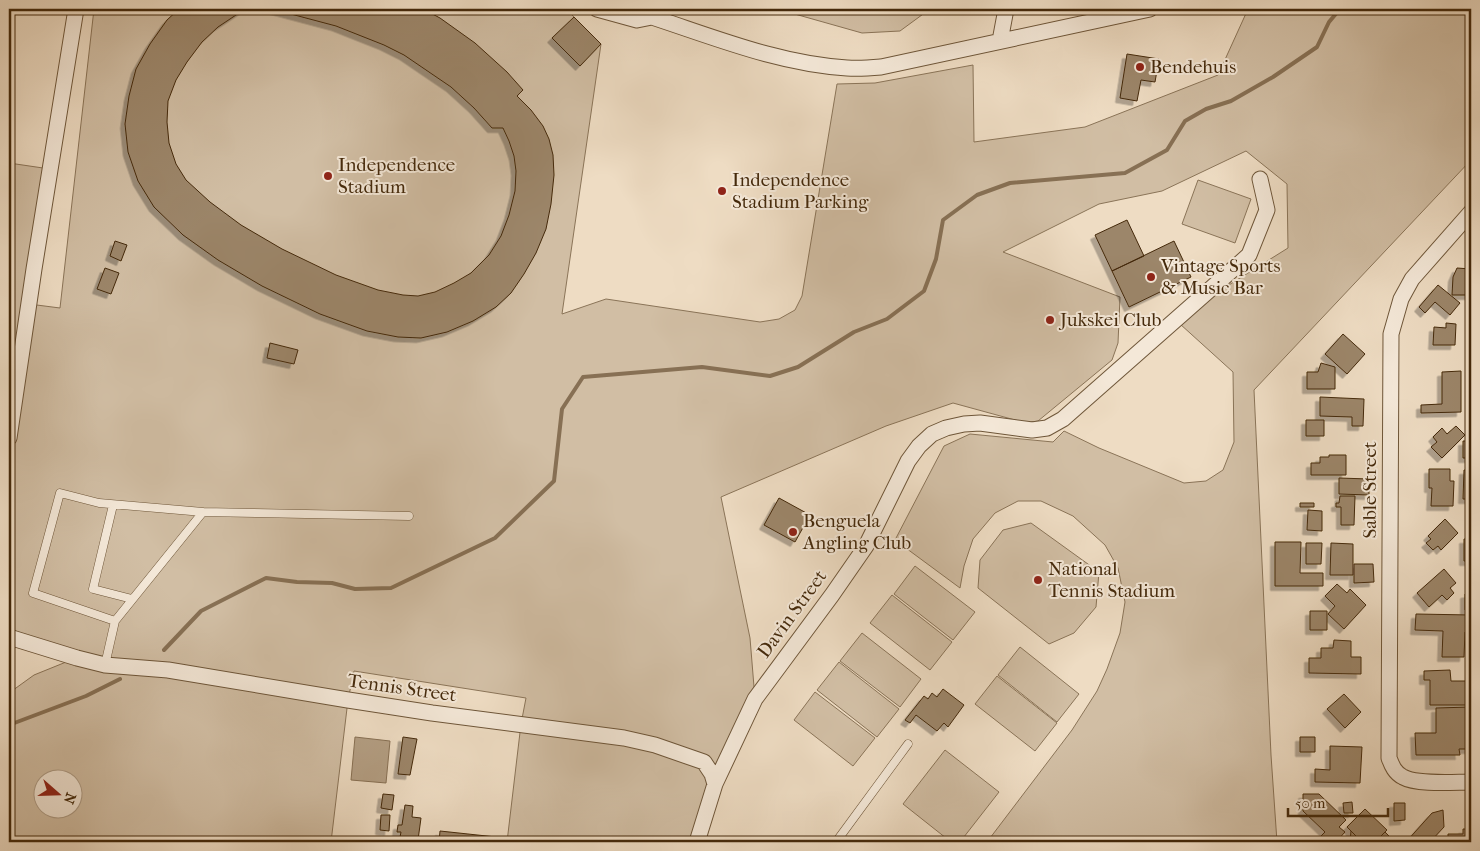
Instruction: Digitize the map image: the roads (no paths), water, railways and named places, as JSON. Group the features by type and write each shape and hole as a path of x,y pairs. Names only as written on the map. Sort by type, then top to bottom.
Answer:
{"street":[{"path":"9,438 32,278 76,9"},
{"path":"597,9 639,14 751,50 804,63 850,69 881,67 1150,9"},
{"path":"1000,41 1006,9"},
{"name":"Davin Street","path":"715,784 755,699 866,546 908,462 919,446 932,434 946,428 964,424 980,423 1032,430 1047,428 1063,419 1249,255 1267,210 1260,179"},
{"name":"Sable Street","path":"1471,212 1412,279 1401,299 1391,334 1389,758 1394,770 1398,774 1414,781 1471,782"},
{"name":"Tennis Street","path":"9,637 77,658 105,664 168,670 367,703 624,738 654,745 704,762 712,774 715,784"},
{"path":"697,842 715,784"}],"lane":[{"path":"115,621 33,594 60,493 99,504 203,512 409,516"},
{"path":"113,505 92,589 132,599"},
{"path":"105,664 115,621 203,512"},
{"path":"836,842 908,744"}],"waterway":[{"path":"164,650 201,611 266,578 297,582 332,583 355,589 391,588 495,538 554,481 562,409 583,377 702,367 770,376 798,367 854,332 887,319 924,291 936,259 943,220 977,195 1010,183 1125,173 1167,150 1185,121 1206,109 1231,101 1273,77 1317,47 1329,22 1340,9"},
{"path":"9,725 86,696 120,679"}],"place":[{"name":"Bendehuis","path":"1140,67"},
{"name":"Independence Stadium","path":"328,176"},
{"name":"Independence Stadium Parking","path":"722,191"},
{"name":"Vintage Sports & Music Bar","path":"1151,277"},
{"name":"Jukskei Club","path":"1050,320"},
{"name":"Benguela Angling Club","path":"793,532"},
{"name":"National Tennis Stadium","path":"1038,580"}]}
